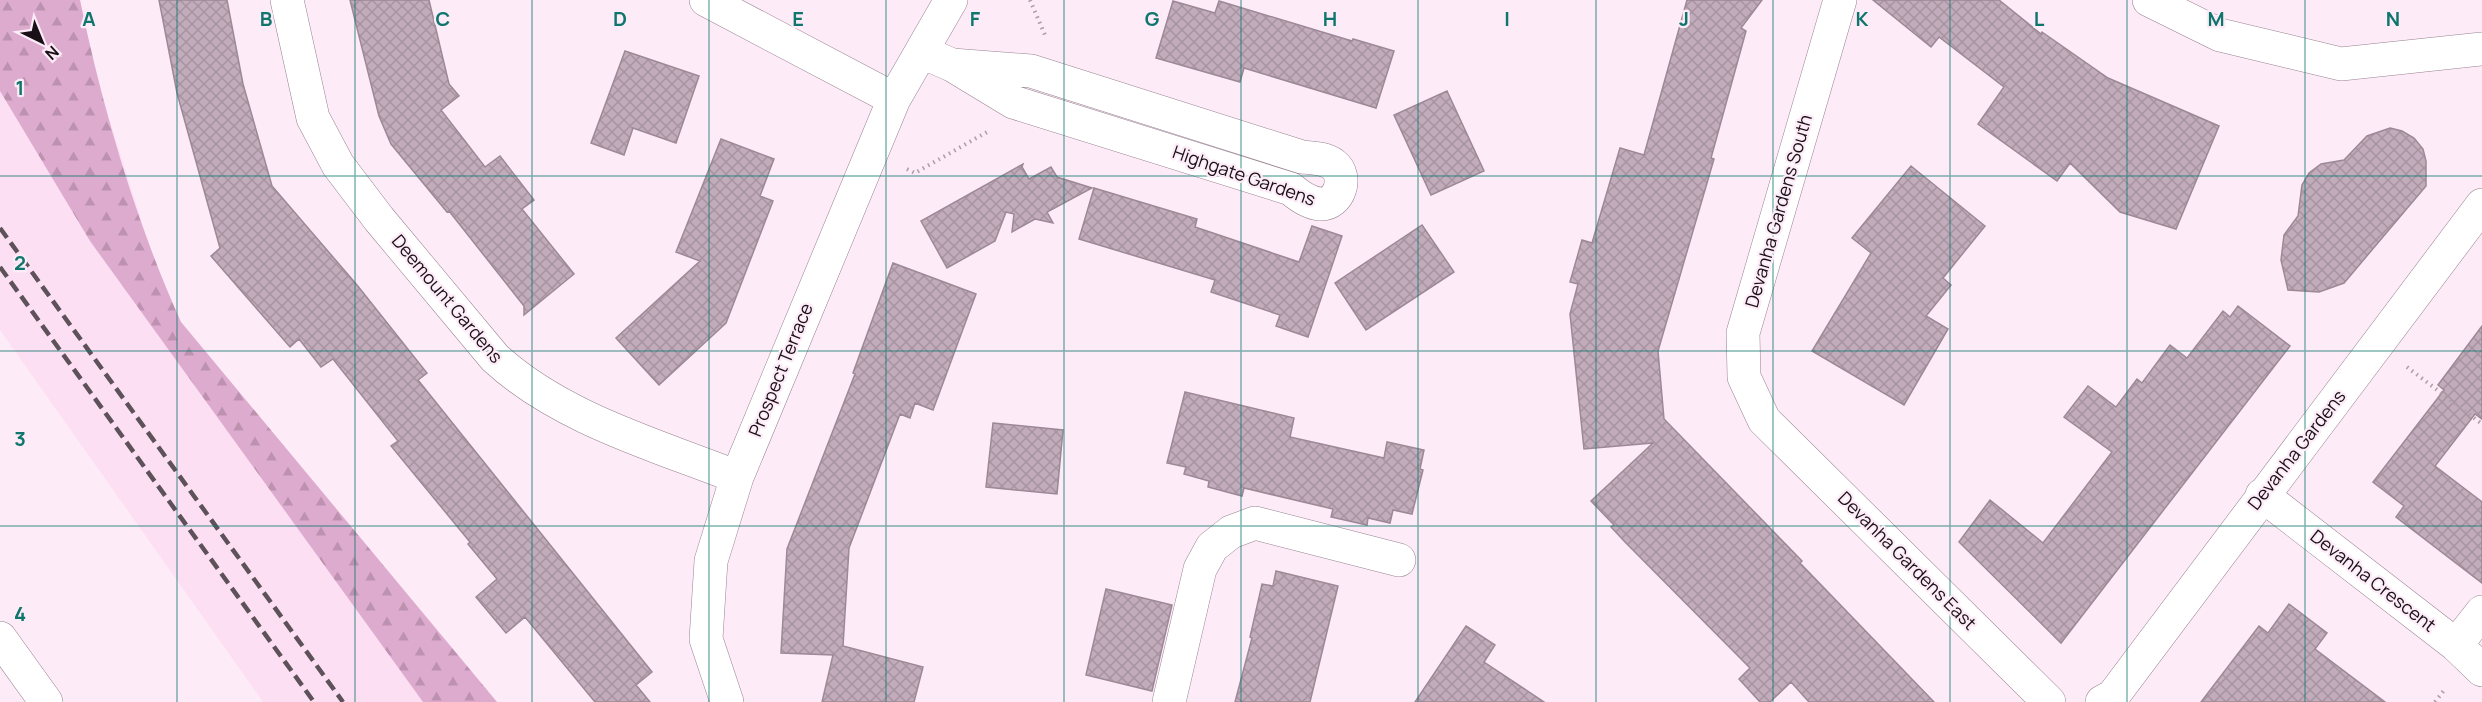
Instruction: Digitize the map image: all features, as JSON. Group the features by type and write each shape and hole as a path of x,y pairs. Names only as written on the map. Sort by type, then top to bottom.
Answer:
{"street":[{"name":"Deemount Gardens","path":"287,0 313,118 338,165 373,211 495,358 512,374 546,397 616,429 737,477"},
{"path":"706,0 894,99"},
{"name":"Prospect Terrace","path":"727,702 706,639 711,561 737,477 894,99 951,0"},
{"name":"Devanha Gardens South","path":"1764,420 1744,377 1743,333 1840,0"},
{"path":"2149,0 2220,35 2341,64 2482,49"},
{"name":"Highgate Gardens","path":"922,52 952,65 1013,102 1291,189 1300,197 1320,204 1331,201 1340,191 1342,176 1335,165 1323,159 1302,157 1031,72 952,65"},
{"name":"Devanha Gardens","path":"2108,699 2482,205"},
{"name":"Devanha Gardens East","path":"1764,420 2049,702"},
{"name":"Devanha Crescent","path":"2262,495 2456,645 2482,670"},
{"path":"1169,702 1200,569 1212,547 1231,532 1255,523 1400,560"},
{"path":"2456,645 2482,612"},
{"path":"0,638 46,702"}],"path":[{"path":"871,152 915,173 1009,119 1013,102"},
{"path":"2378,345 2482,424"}],"shaded area":[{"path":"0,0 80,0 97,80 155,264 181,322 497,702 263,702 0,330"}],"green space":[{"path":"0,0 80,0 99,82 122,164 149,244 181,322 497,702 423,702 90,241 0,91"}],"building":[{"path":"159,0 227,0 243,84 272,186 357,285 427,373 418,380 652,672 636,685 650,702 595,702 525,617 506,633 476,597 497,579 468,544 470,542 391,446 398,441 333,359 321,367 299,339 290,347 211,256 220,248 177,93"},
{"path":"350,0 429,0 449,84 459,96 441,110 485,167 500,156 534,200 522,209 574,274 524,315 524,306 449,211 447,212 391,144 379,116"},
{"path":"1687,0 1762,0 1741,28 1746,31 1711,158 1714,159 1658,351 1664,419 1802,561 1800,563 1934,702 1809,702 1791,682 1770,702 1760,702 1739,679 1750,668 1625,542 1611,527 1614,525 1591,501 1653,443 1584,449 1570,314 1578,284 1570,282 1582,240 1592,243 1620,148 1644,155"},
{"path":"1873,0 1999,0 2041,34 2042,32 2108,78 2219,126 2176,229 2120,212 2070,163 2057,181 1978,124 2004,87 1939,37 1931,47"},
{"path":"1173,1 1215,13 1219,1 1352,41 1353,39 1394,51 1376,108 1244,68 1240,82 1156,58"},
{"path":"625,51 699,76 676,143 633,128 624,155 591,143"},
{"path":"1447,91 1484,171 1431,195 1394,115"},
{"path":"2390,128 2402,131 2414,138 2423,149 2426,161 2426,186 2344,283 2319,292 2288,290 2281,260 2284,235 2298,216 2302,185 2309,173 2321,164 2344,160 2367,136"},
{"path":"721,139 774,159 760,196 773,201 726,323 659,385 616,338 700,261 676,252"},
{"path":"1023,164 1022,167 1029,179 1051,167 1057,177 1092,188 1047,212 1053,223 1035,219 1012,232 1014,214 1006,212 995,241 947,268 921,221"},
{"path":"1911,166 1985,226 1943,278 1951,285 1926,316 1948,329 1904,405 1812,351 1871,253 1852,238"},
{"path":"1094,188 1197,219 1195,227 1299,262 1312,226 1342,236 1308,337 1276,326 1280,315 1211,292 1215,280 1079,239"},
{"path":"1422,225 1454,272 1366,330 1335,283"},
{"path":"893,263 976,294 933,410 915,403 910,418 900,414 849,548 843,646 923,667 914,702 822,702 833,655 781,653 787,549 855,374 853,373"},
{"path":"2238,306 2290,346 2061,643 1959,542 1990,500 2043,543 2112,452 2064,417 2088,386 2116,407 2137,379 2142,383 2170,345 2187,358 2223,311 2230,317"},
{"path":"2482,326 2482,419 2475,414 2435,466 2482,502 2482,583 2396,517 2404,506 2373,482 2444,390 2438,385"},
{"path":"1185,392 1294,418 1290,437 1384,458 1387,442 1424,450 1420,469 1423,470 1412,514 1393,510 1390,523 1368,518 1367,525 1331,517 1333,509 1244,488 1242,496 1208,487 1209,481 1184,474 1186,467 1167,463"},
{"path":"993,423 1063,430 1057,494 986,487"},
{"path":"1276,571 1338,586 1310,702 1235,702 1252,638 1250,637 1262,584 1273,586"},
{"path":"1106,589 1172,605 1152,691 1086,675"},
{"path":"2289,604 2327,633 2315,649 2385,702 2201,702 2259,626 2268,633"},
{"path":"1466,626 1495,645 1484,662 1544,702 1415,702"}],"railway":[{"path":"0,228 343,702"},
{"path":"0,267 314,702"}]}
